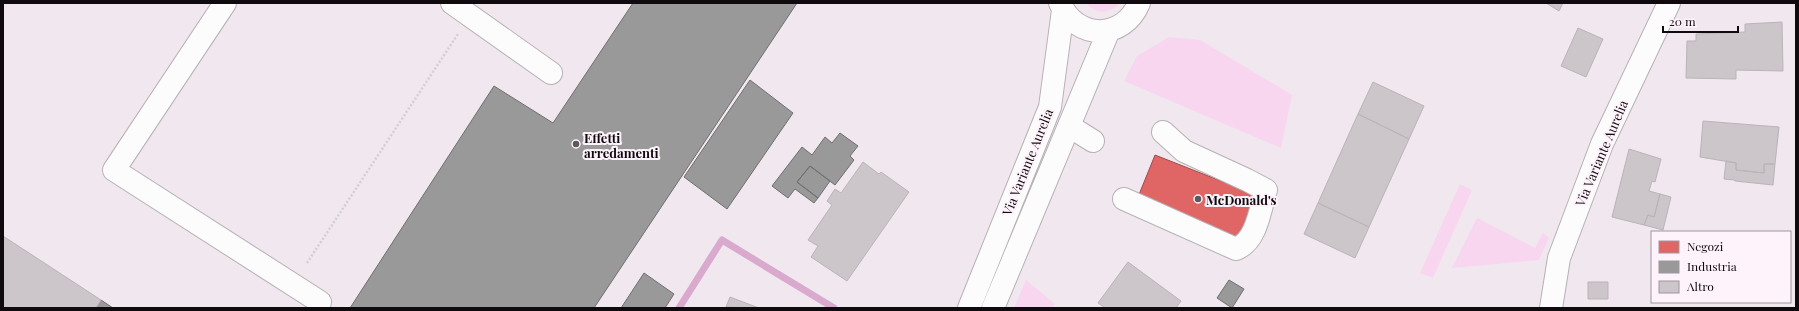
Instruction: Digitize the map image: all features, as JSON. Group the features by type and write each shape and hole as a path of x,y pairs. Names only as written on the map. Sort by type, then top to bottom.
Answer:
{"main road":[{"path":"225,3 114,170 320,302 318,308"},
{"path":"452,3 551,73"},
{"name":"Via Variante Aurelia","path":"1062,6 1071,20 1082,28 1095,31 1119,27 1129,20 1139,3"},
{"name":"Via Variante Aurelia","path":"1551,308 1559,258 1597,158 1669,3"},
{"name":"Via Variante Aurelia","path":"969,308 1050,107 1062,6"},
{"name":"Via Variante Aurelia","path":"993,308 1070,126 1108,30"},
{"path":"1070,126 1093,141"},
{"path":"1124,199 1236,249 1243,246 1250,237 1257,221 1266,190 1184,151 1163,132"}],"path":[{"path":"306,262 462,28"}],"shaded area":[{"path":"1086,3 1120,3 1116,7 1103,12 1094,10"},
{"path":"1169,37 1200,40 1292,95 1281,148 1124,81 1137,56"},
{"path":"1460,184 1472,190 1433,278 1420,273"},
{"path":"1477,218 1535,248 1543,233 1549,238 1539,260 1452,268"},
{"path":"1026,280 1055,304 1052,308 1014,308"}],"building: Negozi":[{"name":"McDonald's","path":"1155,155 1259,196 1241,243 1136,202"}],"building: Industria":[{"path":"633,3 797,3 594,308 350,308 494,86 553,123"},
{"path":"750,80 793,113 727,209 684,177"},
{"path":"840,133 858,146 850,156 854,160 835,185 810,166 797,182 818,198 814,203 795,189 788,198 772,186 802,147 812,155 825,137 832,143"},
{"path":"810,166 830,181 818,198 797,182"},
{"path":"644,273 674,294 665,308 621,308"},
{"path":"1229,280 1244,289 1232,308 1217,298"},
{"path":"101,300 113,308 96,308"}],"building: Altro":[{"path":"1546,3 1563,3 1559,11"},
{"path":"1782,22 1783,71 1736,70 1736,79 1686,78 1687,41 1696,41 1696,34 1745,32 1745,24"},
{"path":"1578,28 1603,39 1586,77 1561,66"},
{"path":"1373,82 1424,106 1409,139 1358,114"},
{"path":"1358,114 1409,139 1369,227 1318,203"},
{"path":"1703,121 1779,127 1775,164 1764,164 1764,173 1736,170 1736,163 1700,157"},
{"path":"1629,149 1661,159 1655,182 1652,181 1649,191 1660,194 1654,217 1648,215 1644,225 1612,217"},
{"path":"1726,161 1736,163 1736,170 1764,173 1764,164 1775,164 1773,185 1724,179"},
{"path":"863,162 879,174 881,172 909,192 847,281 811,257 818,246 808,240 832,205 827,201 835,189 841,193"},
{"path":"1660,194 1671,197 1663,230 1644,225 1648,215 1654,217"},
{"path":"1318,203 1369,227 1355,258 1304,234"},
{"path":"3,236 101,300 96,308 3,308"},
{"path":"1128,262 1181,301 1176,308 1105,308 1098,303"},
{"path":"1588,282 1608,282 1608,299 1588,299"},
{"path":"730,297 759,308 726,307"}],"waterway":[{"path":"679,308 722,240 834,308"}],"place":[{"name":"Effetti arredamenti","path":"576,144"},
{"name":"McDonald's","path":"1198,199"}]}
